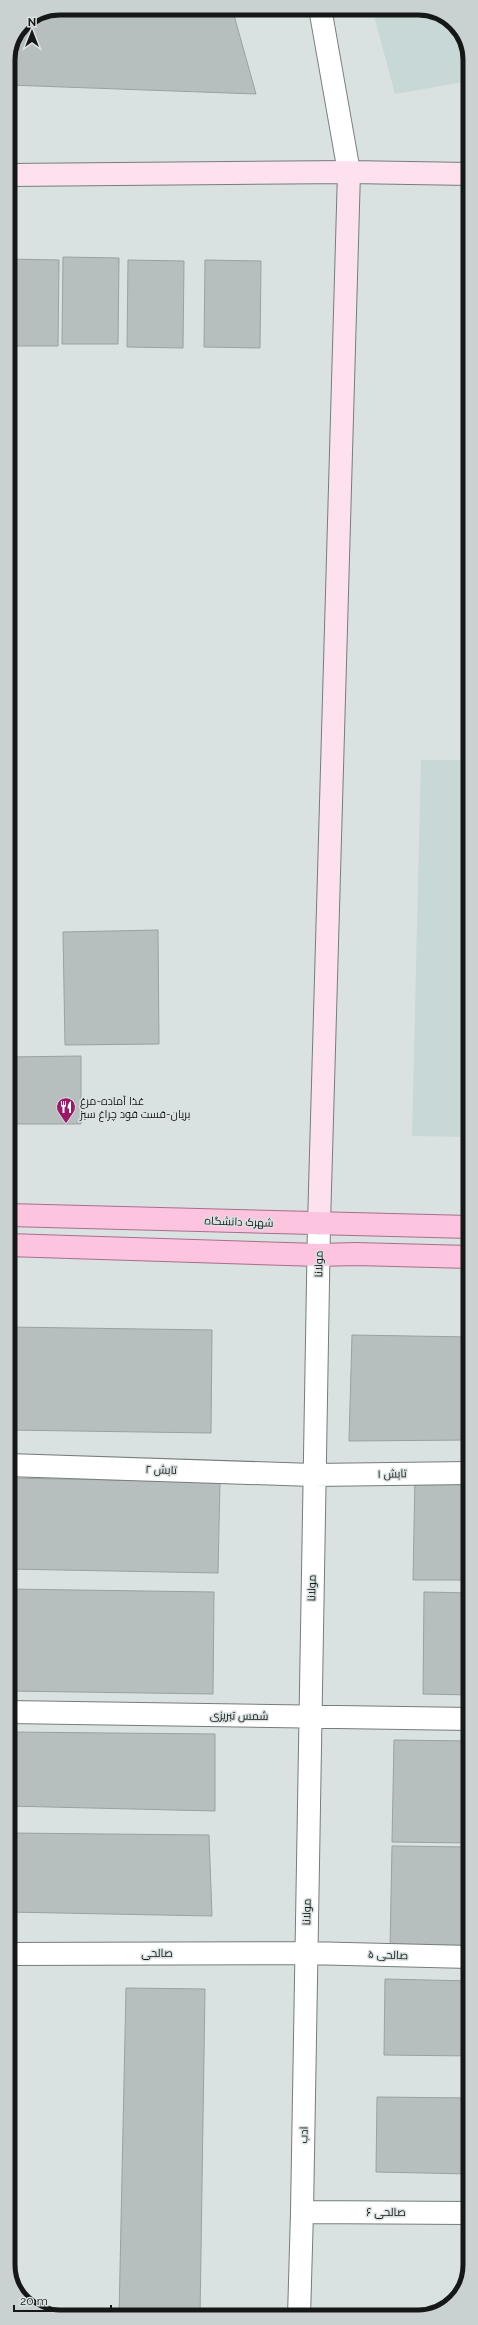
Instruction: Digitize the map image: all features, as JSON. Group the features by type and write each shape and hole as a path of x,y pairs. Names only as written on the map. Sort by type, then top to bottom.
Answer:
{"main road":[{"name":"شهرک دانشگاه","path":"15,1216 463,1227"},
{"path":"15,1244 319,1255 356,1254 463,1257"}],"street":[{"path":"319,1224 348,172 321,15"},
{"path":"15,175 348,172 463,174"},
{"name":"مولانا","path":"306,1953 313,1475 319,1224"},
{"name":"تابش ۲","path":"15,1465 313,1475"},
{"name":"تابش ۱","path":"313,1475 463,1473"},
{"name":"شمس تبریزی","path":"15,1712 463,1719"},
{"name":"صالحی","path":"15,1954 306,1953"},
{"name":"صالحی ۵","path":"306,1953 463,1958"},
{"name":"ادب","path":"299,2310 306,1953"},
{"name":"صالحی ۶","path":"302,2212 463,2213"}],"shaded area":[{"path":"374,15 421,15 438,20 450,28 458,40 463,54 463,82 395,94"},
{"path":"421,760 463,760 463,1137 412,1136"}],"building":[{"path":"234,15 256,94 15,85 16,51 18,43 28,28 43,18 51,16"},
{"path":"63,257 119,258 118,344 62,344"},
{"path":"15,259 59,260 58,346 15,346"},
{"path":"128,260 184,261 183,348 127,347"},
{"path":"205,260 261,261 260,348 204,347"},
{"path":"158,930 159,1044 65,1045 63,932"},
{"path":"81,1056 81,1124 15,1124 15,1057"},
{"path":"15,1327 212,1330 211,1433 15,1430"},
{"path":"352,1335 463,1337 463,1440 349,1441"},
{"path":"415,1477 463,1478 463,1580 413,1580"},
{"path":"15,1478 220,1482 218,1573 15,1569"},
{"path":"15,1589 214,1592 213,1694 15,1691"},
{"path":"424,1592 463,1593 463,1695 423,1694"},
{"path":"15,1732 215,1734 215,1811 15,1806"},
{"path":"394,1740 463,1741 463,1843 392,1842"},
{"path":"15,1833 209,1835 212,1916 15,1912"},
{"path":"392,1846 463,1847 463,1949 390,1948"},
{"path":"385,1979 463,1981 463,2056 384,2055"},
{"path":"126,1988 205,1989 200,2310 119,2310"},
{"path":"377,2097 463,2098 463,2174 376,2172"}],"place":[{"name":"غذا آماده-مرغ بریان-فست فود چراغ سبز","path":"66,1124"}]}
